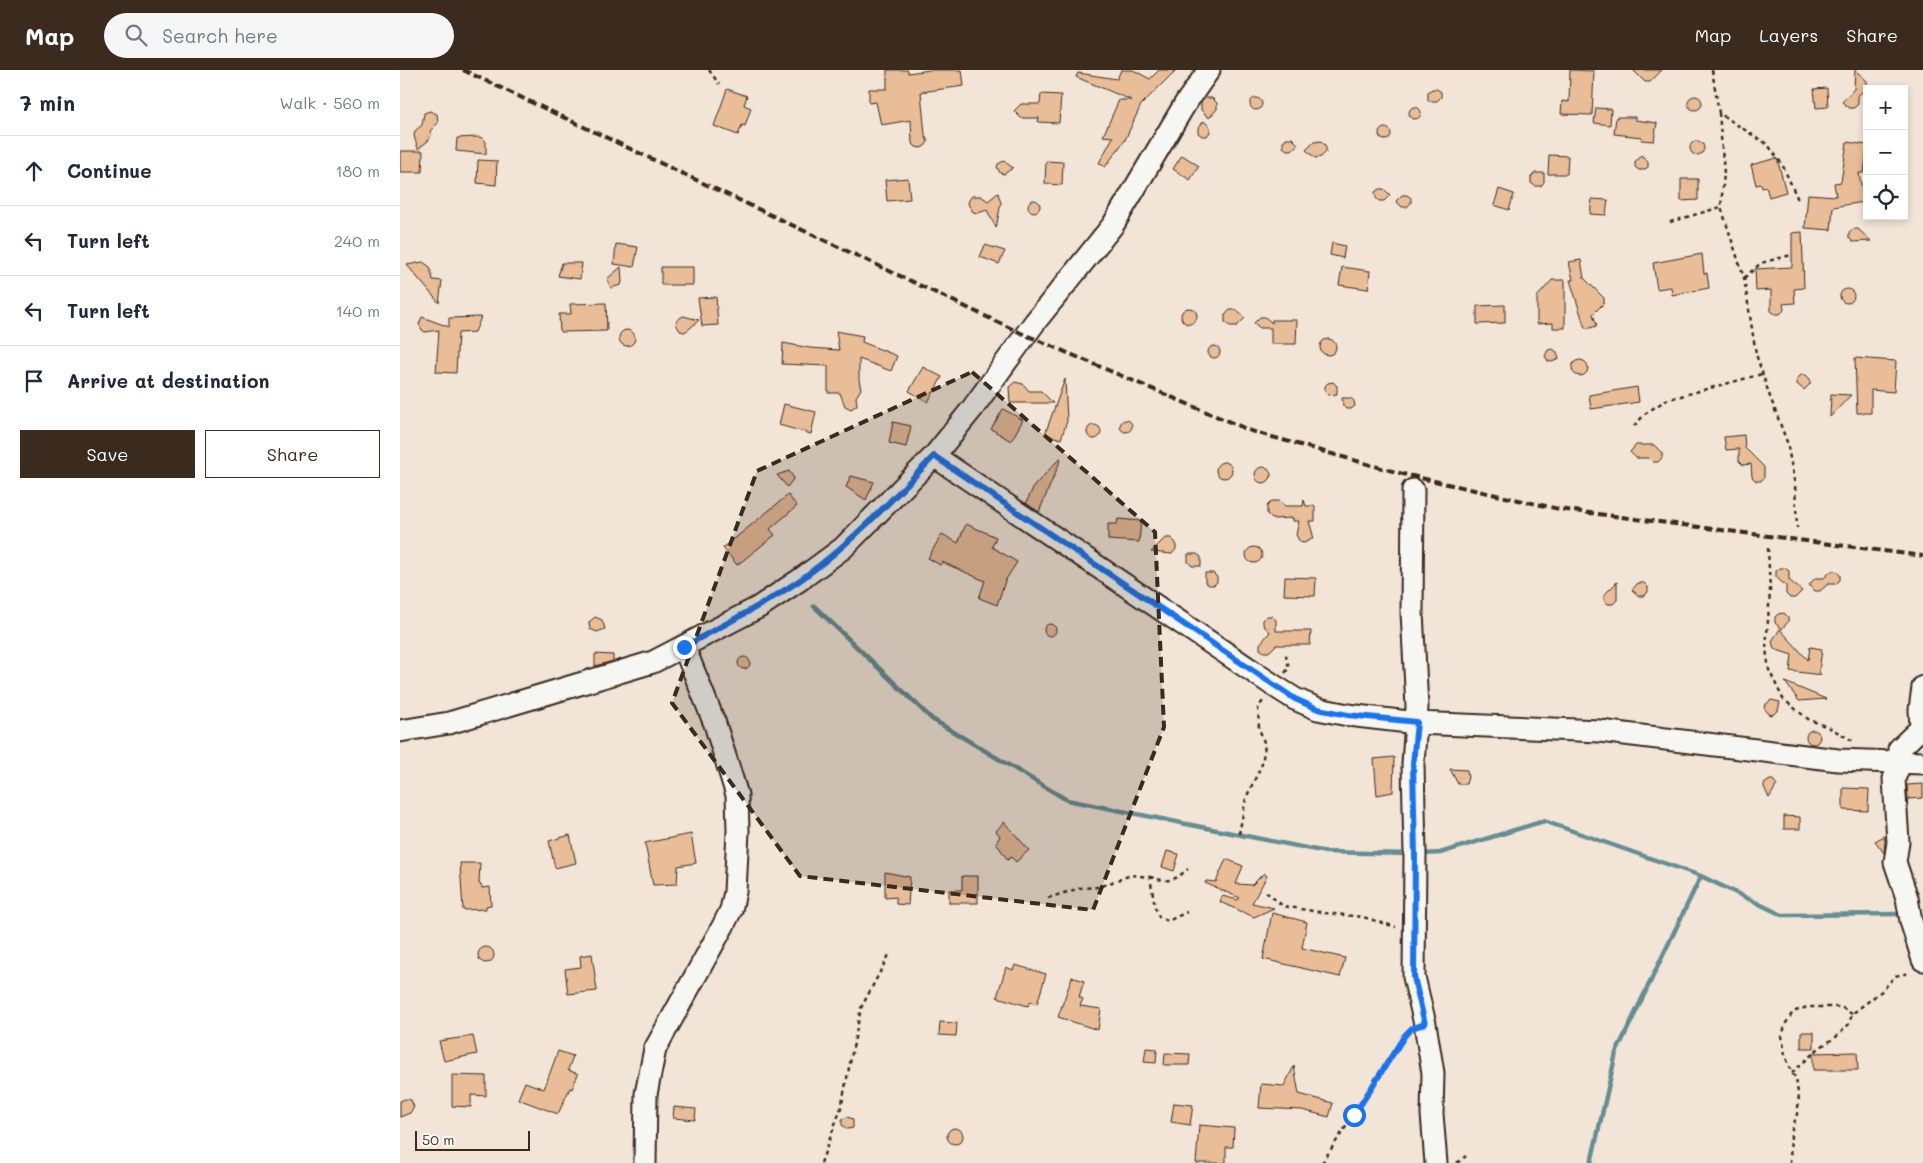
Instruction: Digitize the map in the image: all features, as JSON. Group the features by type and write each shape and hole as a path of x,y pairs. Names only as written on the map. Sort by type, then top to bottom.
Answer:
{"street":[{"path":"400,730 449,722 653,662 759,606 843,548 934,456 972,410 1035,322 1113,225 1185,104 1209,70"},
{"path":"934,456 1295,699 1318,709 1348,715 1417,722 1600,731 1838,760 1923,763"},
{"path":"1413,490 1412,612 1417,722 1413,764 1415,854 1414,977 1425,1024 1433,1073 1432,1114 1436,1163"},
{"path":"642,1162 646,1094 655,1050 723,926 731,910 735,892 738,831 737,795 715,724 684,647"},
{"path":"1918,966 1907,898 1895,862 1898,842 1894,779 1900,763 1900,749 1921,728 1920,710 1923,687"}],"path":[{"path":"709,70 719,84"},
{"path":"1712,70 1719,114 1724,173 1721,207 1744,278 1756,354 1787,442 1795,486 1797,528"},
{"path":"1719,114 1768,145 1782,164 1799,202"},
{"path":"1670,222 1721,207"},
{"path":"1744,278 1761,263 1792,255"},
{"path":"1634,426 1646,413 1666,400 1762,374"},
{"path":"1768,548 1770,591 1766,648 1769,670 1783,699 1808,719 1830,728 1858,744"},
{"path":"1239,834 1246,798 1262,764 1265,745 1260,728 1258,707 1289,668 1285,651"},
{"path":"1048,898 1080,888 1098,887 1131,876 1174,880 1188,869"},
{"path":"1150,877 1155,907 1159,916 1168,920 1187,912"},
{"path":"1266,892 1283,906 1363,917 1414,933"},
{"path":"821,1163 841,1108 862,1008 889,955"},
{"path":"1792,1073 1819,1048 1836,1037 1849,1024 1852,1014 1883,990 1895,976 1918,966"},
{"path":"1790,1163 1791,1132 1799,1101 1796,1078 1785,1055 1782,1036 1786,1023 1793,1012 1807,1007 1841,1007 1852,1014"},
{"path":"1322,1163 1405,1035 1412,1028 1425,1024"},
{"path":"1457,1163 1466,1156"}],"highlighted area":[{"path":"972,372 1155,532 1164,727 1093,910 800,876 672,703 757,471"}],"building":[{"path":"887,70 908,70 908,73 930,70 962,70 964,86 921,92 925,135 928,142 921,148 916,147 912,143 911,120 881,125 876,102 869,103 869,89 887,89"},
{"path":"1121,70 1133,70 1150,79 1159,70 1176,70 1141,105 1125,140 1105,167 1099,163 1113,137 1103,136 1119,100 1131,100 1076,77 1078,73 1117,79"},
{"path":"1570,70 1594,71 1592,115 1561,114 1562,101 1569,102"},
{"path":"1633,70 1662,70 1650,82 1645,82"},
{"path":"1855,70 1867,81 1867,85 1863,85 1863,91 1858,96 1858,104 1854,108 1849,108 1842,102 1854,89"},
{"path":"1827,88 1828,107 1816,108 1814,89"},
{"path":"727,89 747,96 744,105 751,108 745,126 742,125 738,135 714,126"},
{"path":"1432,89 1437,89 1441,92 1441,97 1437,101 1428,101 1428,92"},
{"path":"1041,94 1061,95 1059,123 1038,122 1039,118 1021,118 1014,111 1021,104 1040,104"},
{"path":"1695,96 1700,98 1702,103 1700,108 1695,110 1690,108 1688,103 1690,98"},
{"path":"1205,98 1212,98 1217,103 1217,109 1209,118 1201,110 1201,103"},
{"path":"1254,98 1258,98 1262,104 1258,110 1254,110 1250,106 1250,102"},
{"path":"1413,107 1417,107 1421,113 1417,119 1413,119 1409,115 1409,111"},
{"path":"1596,108 1611,109 1610,125 1594,123"},
{"path":"430,111 437,114 438,123 430,131 429,140 418,149 414,136 415,131 422,125 424,113"},
{"path":"1616,117 1635,117 1635,120 1657,123 1654,141 1641,140 1642,137 1614,134"},
{"path":"1204,121 1210,127 1210,132 1207,136 1202,136 1198,133 1198,128"},
{"path":"1387,128 1390,129 1390,139 1383,140 1380,139 1379,132 1380,129"},
{"path":"457,138 483,138 486,142 486,154 456,151"},
{"path":"1286,138 1292,138 1298,144 1292,150 1287,150 1283,147 1283,142"},
{"path":"1321,141 1326,146 1326,152 1321,157 1315,158 1306,150 1314,142"},
{"path":"1697,141 1702,143 1704,148 1702,153 1697,155 1692,153 1690,148 1692,143"},
{"path":"1847,142 1863,144 1863,173 1859,173 1863,202 1833,207 1831,230 1805,228 1808,194 1836,196 1834,183 1841,182"},
{"path":"400,151 423,151 422,172 400,172"},
{"path":"1182,155 1199,166 1190,180 1173,169"},
{"path":"1549,155 1568,156 1567,174 1548,174"},
{"path":"1641,155 1648,161 1648,167 1644,170 1639,170 1635,167 1635,162"},
{"path":"1777,158 1786,192 1769,197 1766,187 1762,188 1761,184 1756,185 1751,165"},
{"path":"478,160 497,161 496,185 477,183"},
{"path":"1004,161 1013,168 1004,174 1000,173 997,167 998,164"},
{"path":"1046,161 1063,162 1062,185 1045,184"},
{"path":"1535,173 1544,173 1544,182 1541,186 1535,186 1531,183 1531,177"},
{"path":"908,178 910,199 887,201 885,180"},
{"path":"1681,179 1698,179 1698,200 1681,201"},
{"path":"1379,189 1384,189 1390,195 1384,201 1379,201 1376,198 1375,192"},
{"path":"1499,189 1514,194 1509,210 1494,205"},
{"path":"998,193 1001,203 996,228 987,210 978,213 973,212 968,204 972,196 981,196 988,201"},
{"path":"1402,195 1407,195 1411,198 1411,203 1407,207 1402,207 1396,201"},
{"path":"1592,199 1608,200 1606,215 1590,214"},
{"path":"1032,200 1036,200 1040,206 1036,212 1032,212 1028,208 1028,204"},
{"path":"1853,229 1858,229 1871,241 1853,242 1849,238 1849,232"},
{"path":"1802,232 1804,288 1794,289 1795,303 1783,304 1784,310 1780,314 1775,314 1771,311 1771,290 1756,291 1755,269 1792,267 1792,233"},
{"path":"1332,243 1345,246 1343,258 1330,255"},
{"path":"616,244 638,247 634,267 614,264"},
{"path":"985,245 1005,251 999,264 980,257"},
{"path":"1702,254 1704,274 1707,273 1709,288 1672,295 1671,287 1657,289 1653,263"},
{"path":"1581,260 1584,278 1604,298 1604,303 1593,314 1597,326 1590,328 1585,328 1570,280 1573,280 1569,262"},
{"path":"423,262 430,267 433,280 442,281 439,303 407,265"},
{"path":"562,263 582,263 580,279 558,276"},
{"path":"621,267 621,285 611,288 607,279"},
{"path":"661,267 693,267 693,285 661,285"},
{"path":"1342,267 1370,271 1368,289 1339,285"},
{"path":"1552,280 1565,280 1565,328 1553,328 1553,323 1537,324 1537,297"},
{"path":"1847,289 1852,291 1854,296 1852,301 1847,303 1842,301 1840,296 1842,291"},
{"path":"716,297 718,325 702,326 698,298"},
{"path":"606,303 607,331 560,332 559,314 571,314 570,304"},
{"path":"1505,305 1505,323 1477,324 1477,306"},
{"path":"1186,308 1192,308 1197,313 1195,322 1186,324 1181,319 1181,313"},
{"path":"1230,310 1236,310 1245,318 1237,326 1230,326 1225,322 1225,315"},
{"path":"683,316 699,320 688,330 680,331 676,324 677,320"},
{"path":"422,317 449,327 449,318 481,317 475,332 458,333 456,373 436,372 439,330 425,332 422,330 419,324"},
{"path":"1260,317 1265,317 1272,323 1272,320 1297,320 1296,344 1271,344 1271,328 1260,328 1254,323"},
{"path":"624,330 630,330 635,335 633,344 624,346 619,341 619,335"},
{"path":"836,331 863,336 862,342 897,356 891,371 859,359 861,389 856,397 857,405 851,409 845,406 840,393 828,393 828,366 782,364 783,343 810,348 839,350"},
{"path":"1325,339 1331,339 1336,344 1334,353 1325,355 1320,350 1320,344"},
{"path":"1212,346 1216,346 1220,352 1216,358 1212,358 1208,354 1208,350"},
{"path":"1553,349 1557,352 1559,359 1552,362 1548,361 1545,356 1548,350"},
{"path":"1855,358 1896,361 1894,392 1871,390 1871,413 1857,413"},
{"path":"1580,360 1588,368 1580,376 1572,368"},
{"path":"923,367 942,377 928,402 909,391"},
{"path":"1801,375 1806,375 1810,379 1810,384 1804,390 1797,384 1797,379"},
{"path":"1065,379 1067,421 1061,439 1045,434"},
{"path":"1015,382 1023,384 1029,391 1041,391 1053,403 1010,403 1009,387"},
{"path":"1333,382 1337,386 1337,394 1328,395 1325,391 1325,386"},
{"path":"1637,387 1639,402 1591,409 1589,395"},
{"path":"1831,394 1851,395 1830,417"},
{"path":"1342,398 1351,398 1355,406 1351,409 1346,409 1343,406"},
{"path":"784,404 816,412 811,434 779,425"},
{"path":"1003,409 1023,420 1011,441 991,429"},
{"path":"1124,420 1128,420 1132,426 1128,432 1124,432 1120,428 1120,424"},
{"path":"893,422 911,426 906,447 889,443"},
{"path":"1091,425 1097,425 1101,432 1097,439 1091,439 1087,435 1087,429"},
{"path":"1744,435 1745,448 1764,467 1764,477 1761,481 1756,481 1752,477 1751,464 1743,465 1739,461 1739,449 1726,450 1724,437"},
{"path":"1636,445 1654,445 1662,453 1662,458 1658,462 1653,462 1649,458 1636,458 1630,452"},
{"path":"1060,458 1039,512 1026,503 1034,486"},
{"path":"1221,462 1227,462 1232,467 1230,476 1221,478 1216,473 1216,467"},
{"path":"1260,467 1266,467 1271,472 1269,481 1260,483 1255,478 1255,472"},
{"path":"789,471 794,478 787,487 777,475"},
{"path":"851,476 874,482 866,500 846,487"},
{"path":"788,495 797,506 770,529 775,535 737,565 723,548"},
{"path":"1304,500 1306,506 1315,506 1315,521 1309,521 1313,535 1312,539 1304,543 1300,542 1296,535 1299,521 1293,521 1293,518 1272,519 1267,514 1267,506 1272,501 1279,501 1285,506 1303,506"},
{"path":"1118,519 1141,521 1139,542 1108,540 1108,524 1117,524"},
{"path":"966,524 996,537 992,547 1017,562 1005,581 997,605 979,598 985,581 942,562 940,565 928,558 942,534 958,543"},
{"path":"1165,538 1171,538 1176,543 1176,549 1172,554 1151,552"},
{"path":"1251,547 1257,547 1262,552 1260,561 1251,563 1246,558 1246,552"},
{"path":"1188,554 1197,554 1201,557 1201,566 1192,566 1188,562"},
{"path":"1780,568 1785,568 1789,571 1789,580 1802,591 1795,598 1790,598 1786,594 1786,586 1776,577 1776,571"},
{"path":"1831,571 1836,571 1840,575 1840,580 1836,584 1828,584 1820,591 1815,591 1809,585 1815,578 1824,578"},
{"path":"1205,573 1213,573 1217,577 1217,582 1214,585 1209,585 1205,582"},
{"path":"1285,577 1316,578 1315,596 1284,595"},
{"path":"1617,582 1617,600 1613,604 1608,604 1604,600 1604,595"},
{"path":"1638,583 1644,583 1648,587 1648,592 1644,596 1639,596 1632,590"},
{"path":"1784,613 1788,617 1788,622 1782,629 1775,623 1775,617 1778,614"},
{"path":"1267,616 1272,616 1276,620 1276,631 1311,631 1310,645 1276,645 1269,652 1264,652 1260,649 1260,644 1270,632 1263,625 1263,620"},
{"path":"595,617 602,620 605,629 597,632 590,629 589,622"},
{"path":"1048,624 1052,624 1056,630 1052,636 1048,636 1044,632 1044,628"},
{"path":"1780,629 1808,660 1810,647 1822,649 1819,672 1821,675 1790,671 1792,655 1774,649 1772,641"},
{"path":"595,654 613,655 613,661 595,666"},
{"path":"742,657 746,657 750,663 746,669 742,669 738,665 738,661"},
{"path":"1785,682 1826,699 1799,701"},
{"path":"1771,700 1780,702 1778,711 1772,715 1764,708"},
{"path":"1813,730 1818,732 1820,737 1818,742 1813,744 1808,742 1806,737 1808,732"},
{"path":"1394,757 1393,792 1377,795 1374,759"},
{"path":"1450,769 1467,770 1466,784 1458,784"},
{"path":"1773,780 1777,785 1769,798 1764,784"},
{"path":"1923,784 1923,798 1908,799 1907,785"},
{"path":"1843,788 1869,789 1868,811 1843,810"},
{"path":"1784,816 1800,817 1800,829 1784,829"},
{"path":"1004,822 1029,850 1016,862 1011,857 1008,860 996,843 1000,836 996,831"},
{"path":"691,834 696,863 678,866 677,884 653,885 645,843"},
{"path":"570,835 576,863 555,868 549,841"},
{"path":"1884,836 1885,841 1884,853 1875,841"},
{"path":"1167,851 1179,854 1174,871 1162,867"},
{"path":"1226,859 1243,866 1236,884 1252,885 1264,873 1267,876 1252,903 1274,908 1254,917 1220,902 1222,896 1238,900 1240,898 1205,883 1206,881 1216,882"},
{"path":"460,863 480,863 479,884 481,884 482,888 490,887 491,905 486,906 486,909 463,910"},
{"path":"885,872 910,877 908,905 896,904 896,897 885,898"},
{"path":"962,876 978,876 978,903 949,903 949,890 962,890"},
{"path":"1272,913 1307,922 1302,948 1345,958 1340,977 1263,959"},
{"path":"486,947 494,955 486,963 478,955"},
{"path":"592,954 597,991 568,994 565,969 581,967 580,956"},
{"path":"1015,965 1046,974 1037,1004 1030,1002 1028,1006 997,997 1006,967 1013,970"},
{"path":"1072,977 1084,981 1079,997 1083,999 1080,1006 1101,1009 1098,1030 1058,1017"},
{"path":"940,1022 957,1023 956,1036 939,1035"},
{"path":"1801,1032 1814,1032 1814,1048 1801,1048"},
{"path":"473,1036 477,1054 444,1061 439,1041"},
{"path":"1146,1048 1157,1049 1156,1063 1144,1062"},
{"path":"558,1051 573,1056 568,1070 578,1074 558,1114 518,1099 525,1082 544,1089"},
{"path":"1857,1052 1858,1070 1813,1070 1813,1053"},
{"path":"1165,1053 1190,1054 1189,1065 1164,1065"},
{"path":"1294,1066 1299,1094 1333,1103 1329,1117 1302,1110 1259,1108 1261,1084 1284,1086"},
{"path":"452,1075 486,1076 486,1096 471,1095 471,1107 452,1106"},
{"path":"405,1099 411,1100 414,1107 410,1113 400,1117 400,1101"},
{"path":"1174,1103 1193,1105 1190,1125 1171,1122"},
{"path":"674,1107 696,1109 695,1120 673,1118"},
{"path":"847,1117 853,1119 853,1128 847,1129 842,1125 842,1119"},
{"path":"1199,1125 1234,1128 1233,1147 1226,1147 1226,1163 1196,1163"},
{"path":"955,1128 961,1130 963,1136 961,1142 955,1144 949,1142 947,1136 949,1130"}],"waterway":[{"path":"814,606 932,719 1067,800 1326,852 1409,854"},
{"path":"1422,854 1440,853 1544,821 1701,876 1782,915 1903,914"},
{"path":"1591,1163 1616,1053 1701,876"}],"railway":[{"path":"463,70 1021,333 1251,431 1403,474 1559,509 1923,556"}],"route":[{"path":"684,647 759,606 801,579 843,548 934,456 1295,699 1318,709 1348,715 1417,722 1413,764 1415,854 1414,977 1425,1024 1412,1028 1405,1035 1354,1115"}]}
